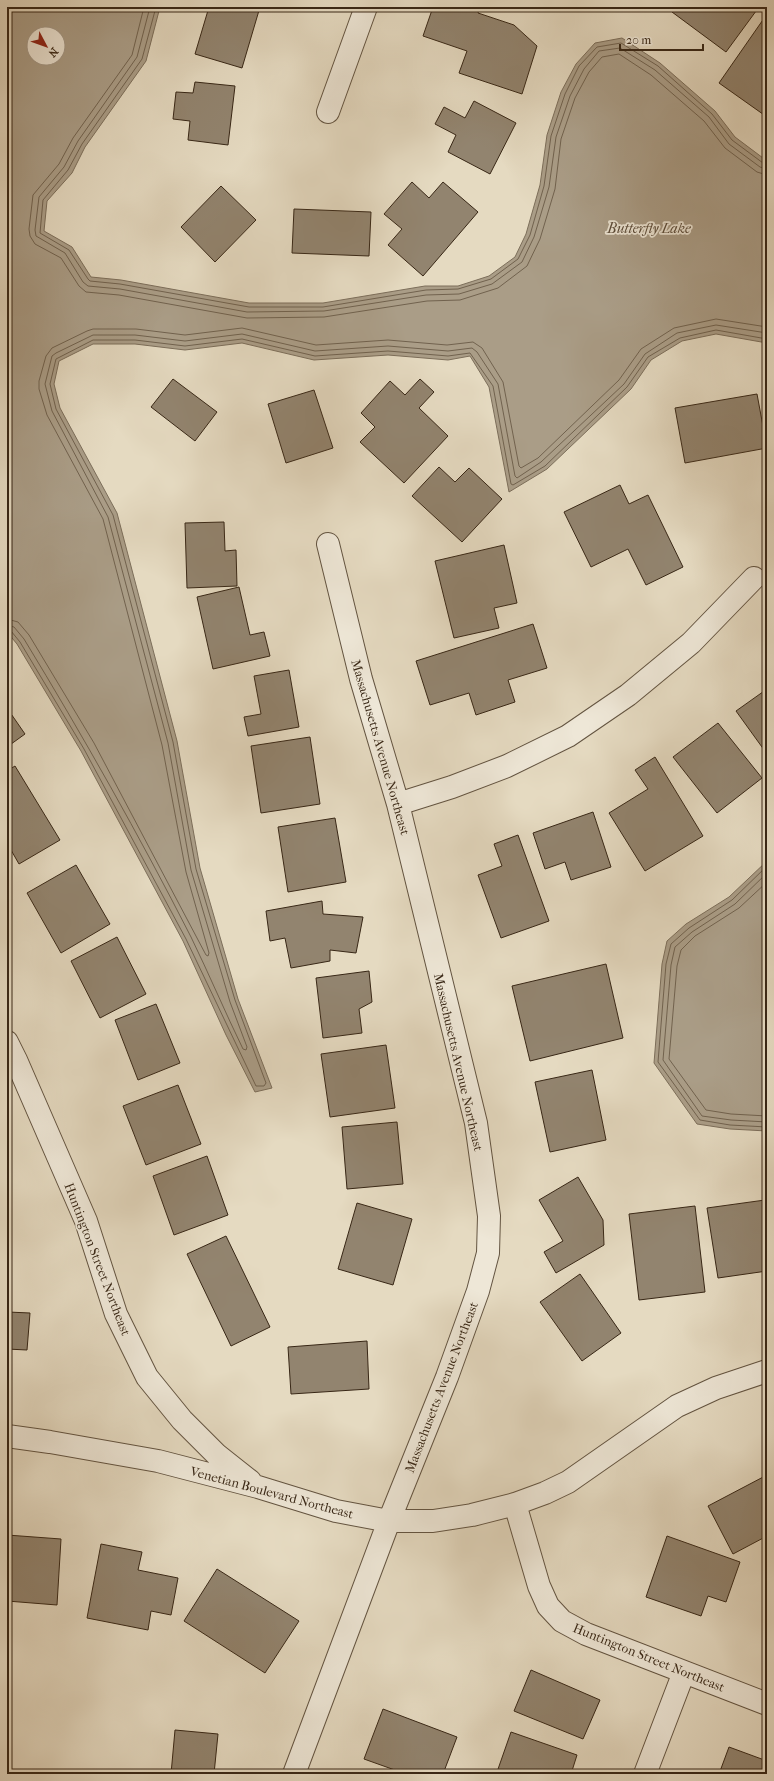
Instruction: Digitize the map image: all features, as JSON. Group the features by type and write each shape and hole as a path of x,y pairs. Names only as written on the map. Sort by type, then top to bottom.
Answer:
{"street":[{"path":"328,112 366,7"},
{"name":"Massachusetts Avenue Northeast","path":"294,1774 389,1521 447,1377 478,1291 488,1253 489,1216 476,1123 398,804 361,679 328,544"},
{"path":"398,804 507,766 568,736 628,695 691,643 754,578"},
{"name":"Huntington Street Northeast","path":"7,1042 86,1221 116,1314 147,1377 182,1420 212,1450 258,1487"},
{"name":"Venetian Boulevard Northeast","path":"7,1436 158,1461 258,1487 336,1511 389,1521 433,1520 472,1515 515,1504 545,1493 568,1482 677,1406 716,1388 767,1371"},
{"name":"Huntington Street Northeast","path":"515,1504 539,1586 548,1606 562,1621 586,1634 767,1704"},
{"path":"645,1774 684,1672"}],"water":[{"name":"Butterfly Lake","path":"17,7 160,7 146,61 85,147 72,173 47,201 44,231 72,247 91,277 121,280 249,303 323,303 425,286 458,286 489,276 515,257 526,234 540,185 547,135 561,92 576,64 595,43 622,38 660,63 715,111 735,137 767,161 767,343 716,334 682,341 651,360 631,389 547,469 509,492 489,387 470,356 448,360 388,355 314,360 242,343 185,350 135,344 93,344 59,361 54,384 60,408 117,513 177,741 200,868 238,999 272,1088 255,1092 226,1035 183,941 81,751 17,644 7,632 7,18"},
{"path":"767,861 767,1131 730,1129 697,1124 654,1063 662,964 667,941 686,924 729,897"}],"building":[{"path":"209,7 260,7 242,68 195,54"},
{"path":"433,7 480,7 478,13 514,25 537,46 522,94 459,73 467,51 423,36"},
{"path":"675,7 759,7 726,52 672,12"},
{"path":"767,14 767,117 719,83"},
{"path":"195,82 235,86 228,145 188,140 190,121 173,119 176,92 193,93"},
{"path":"474,101 516,123 490,174 448,152 456,135 435,124 444,107 465,118"},
{"path":"412,182 429,198 443,182 478,212 423,276 388,245 402,229 384,214"},
{"path":"221,186 256,220 215,262 181,227"},
{"path":"294,209 371,212 369,256 292,253"},
{"path":"173,379 217,412 195,441 151,407"},
{"path":"420,379 434,392 419,408 448,436 404,483 360,442 375,427 361,413 390,381 405,395"},
{"path":"314,390 333,448 286,463 268,404"},
{"path":"757,394 767,448 685,463 675,408"},
{"path":"439,467 455,482 469,468 502,499 462,542 412,496"},
{"path":"620,485 629,504 648,495 683,567 646,585 628,549 591,567 564,512"},
{"path":"224,522 225,551 236,550 237,586 187,588 185,523"},
{"path":"504,545 517,603 494,608 499,628 454,638 435,561"},
{"path":"239,587 250,635 264,632 270,656 213,669 197,597"},
{"path":"533,624 547,668 508,680 515,702 476,715 469,693 430,705 416,661"},
{"path":"289,670 299,727 248,736 244,717 261,714 254,676"},
{"path":"767,689 767,754 736,711"},
{"path":"7,708 25,734 7,747"},
{"path":"718,723 762,778 717,813 673,757"},
{"path":"310,737 320,804 261,813 251,746"},
{"path":"655,757 703,836 645,871 609,813 648,789 635,770"},
{"path":"15,766 60,840 19,864 7,843 7,771"},
{"path":"593,812 611,867 571,880 565,862 545,869 533,833"},
{"path":"335,818 346,882 288,892 278,827"},
{"path":"518,835 549,921 501,938 478,875 502,866 494,844"},
{"path":"76,865 110,924 61,953 27,893"},
{"path":"322,901 323,914 363,917 356,953 330,950 330,961 291,968 285,938 270,941 266,911"},
{"path":"117,937 146,994 100,1018 71,961"},
{"path":"606,964 623,1038 530,1061 512,986"},
{"path":"369,971 372,1002 359,1009 362,1033 323,1038 316,978"},
{"path":"156,1004 180,1063 138,1080 115,1020"},
{"path":"386,1045 395,1108 330,1117 321,1054"},
{"path":"592,1070 606,1140 550,1152 535,1082"},
{"path":"178,1085 201,1144 146,1165 123,1106"},
{"path":"397,1122 403,1184 347,1189 342,1127"},
{"path":"207,1156 228,1215 174,1235 153,1176"},
{"path":"578,1177 603,1220 604,1245 556,1273 544,1252 563,1241 539,1200"},
{"path":"765,1200 767,1214 767,1271 718,1278 707,1208"},
{"path":"357,1203 412,1219 393,1285 338,1269"},
{"path":"695,1206 705,1292 639,1300 629,1214"},
{"path":"226,1236 270,1327 231,1346 187,1254"},
{"path":"580,1274 621,1333 582,1361 540,1302"},
{"path":"7,1293 9,1293 8,1312 30,1313 27,1350 7,1349"},
{"path":"367,1341 369,1389 291,1394 288,1347"},
{"path":"767,1475 767,1536 733,1554 708,1506"},
{"path":"7,1535 61,1539 57,1605 7,1601"},
{"path":"667,1536 740,1562 726,1602 708,1596 701,1616 646,1597"},
{"path":"101,1544 142,1552 138,1570 178,1578 171,1615 151,1611 148,1630 87,1618"},
{"path":"217,1569 299,1621 265,1673 184,1621"},
{"path":"531,1670 600,1700 583,1739 514,1711"},
{"path":"383,1709 457,1737 443,1774 406,1774 364,1759"},
{"path":"175,1730 218,1734 214,1774 171,1774"},
{"path":"511,1732 577,1755 571,1774 504,1774 497,1772"},
{"path":"729,1747 767,1761 767,1774 719,1774"}]}
